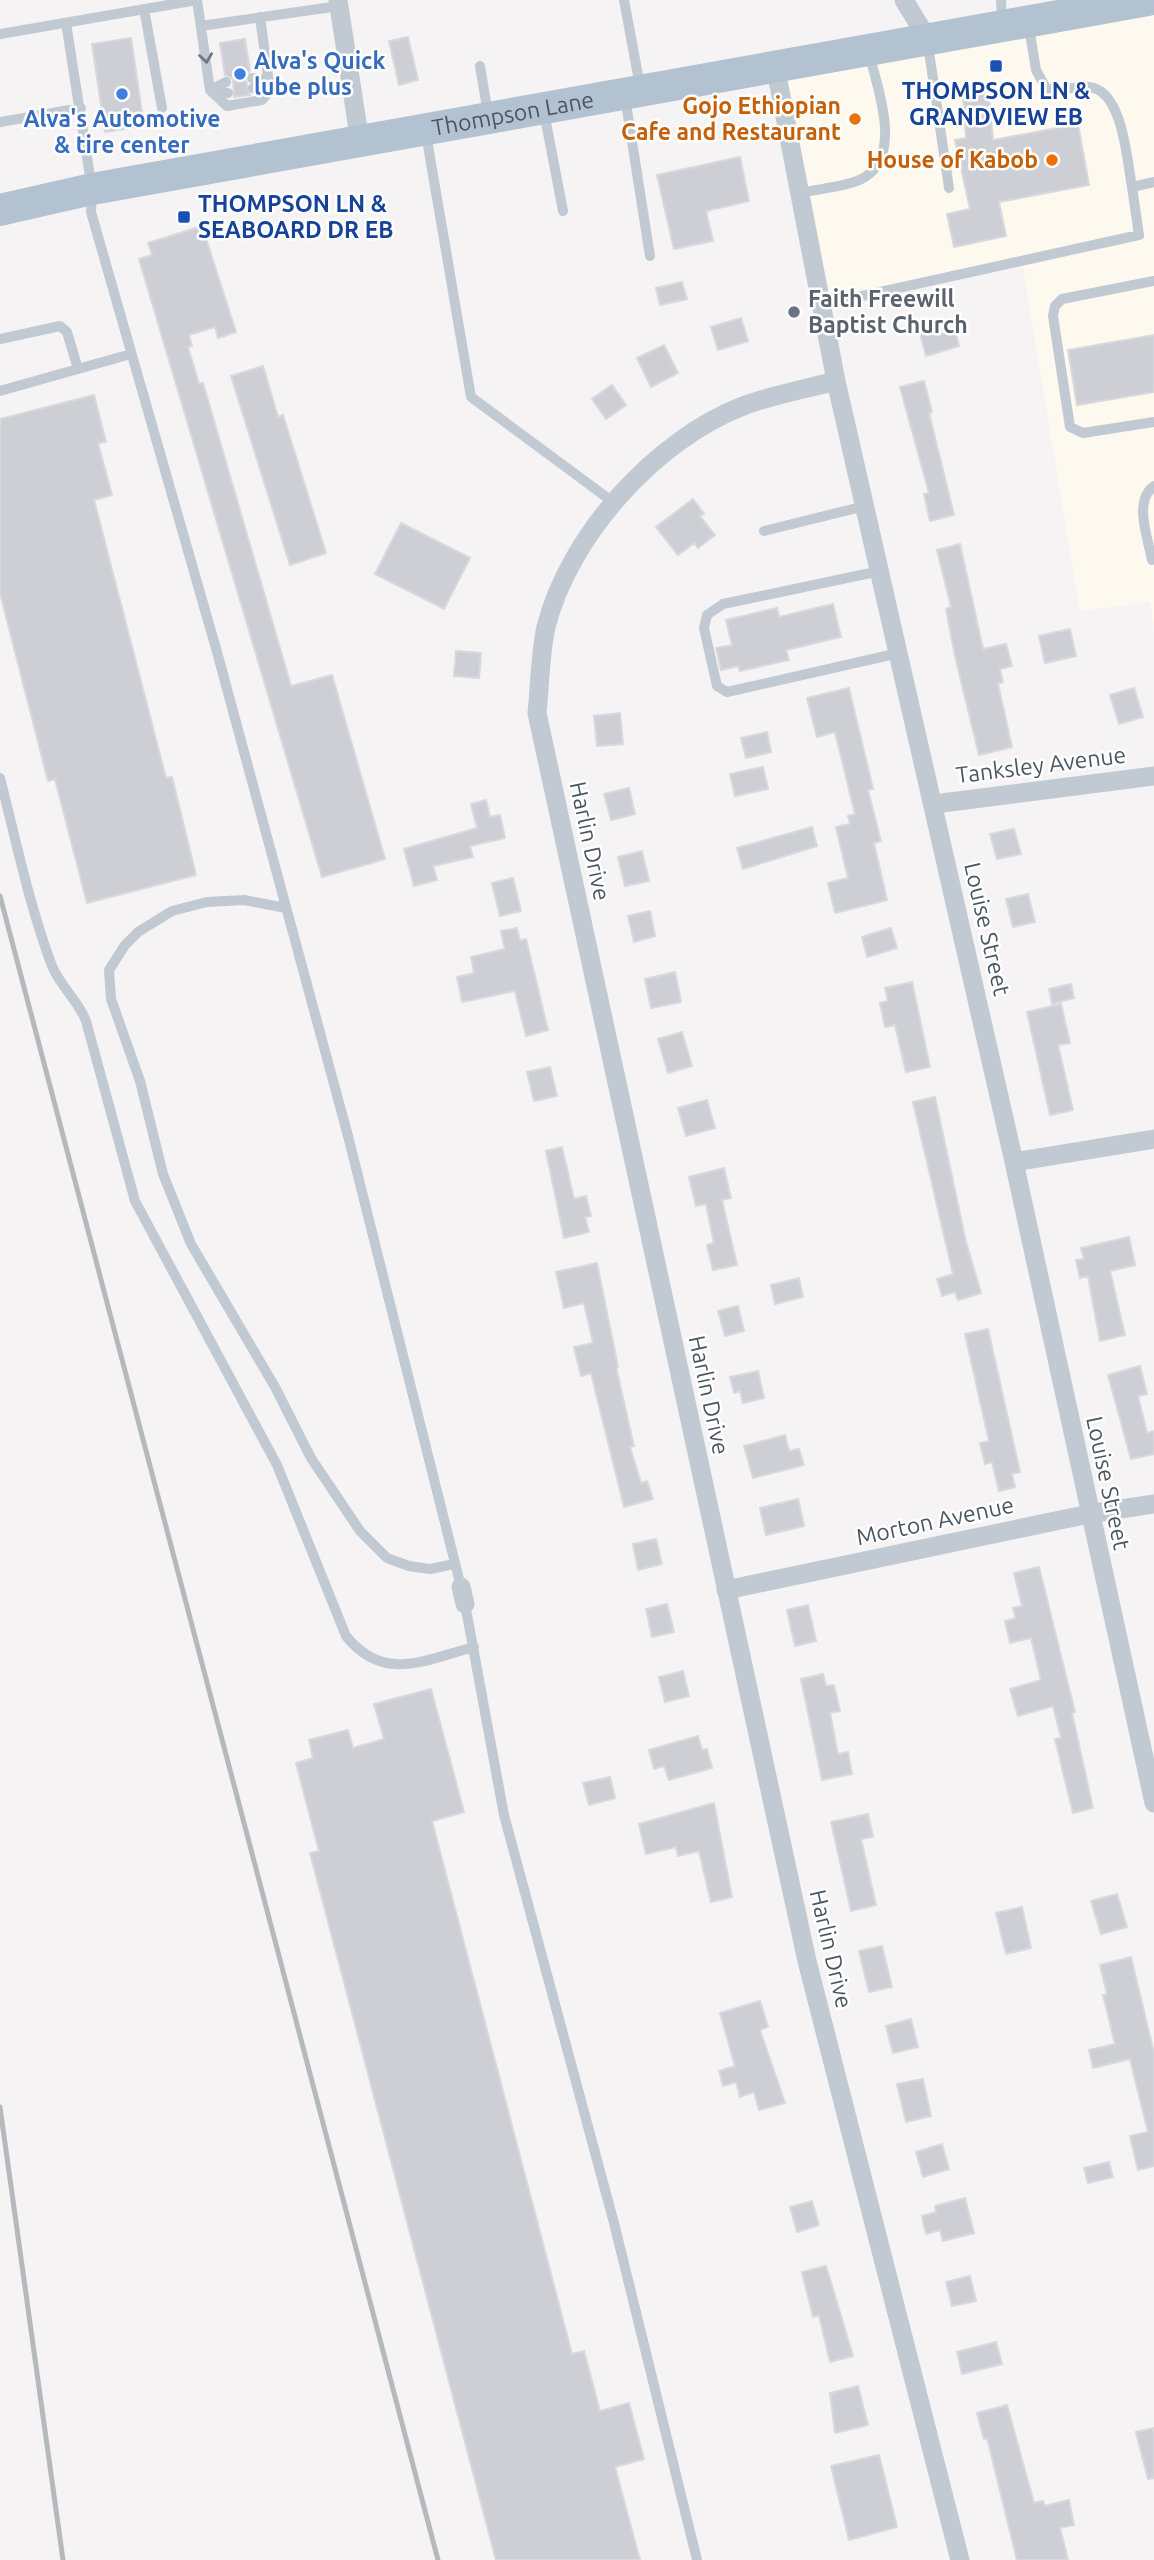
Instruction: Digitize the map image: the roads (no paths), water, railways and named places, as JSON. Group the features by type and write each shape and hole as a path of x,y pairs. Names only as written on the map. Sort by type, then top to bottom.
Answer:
{"main road":[{"name":"Thompson Lane","path":"0,210 92,189 927,38 1010,15 1148,0"}],"street":[{"path":"904,0 927,38"},
{"path":"339,3 360,142"},
{"name":"Louise Street","path":"775,65 836,381 934,804 1154,1803"},
{"name":"Harlin Drive","path":"836,381 742,407 679,440 613,502 570,563 546,628 537,713 807,1961 960,2560"},
{"name":"Tanksley Avenue","path":"934,804 1154,776"},
{"path":"1014,1162 1154,1139"},
{"name":"Morton Avenue","path":"726,1590 1089,1514 1154,1504"}],"lane":[{"path":"0,34 197,0 211,90 227,106 262,100 270,91 260,17"},
{"path":"624,0 650,256"},
{"path":"201,26 339,3"},
{"path":"144,9 162,108"},
{"path":"821,305 1139,235 1119,115 1109,99 1092,87 1054,90 1046,88 1010,15"},
{"path":"66,23 92,189 91,212 217,652 348,1136 463,1596 504,1815 614,2223 697,2560"},
{"path":"927,38 949,188"},
{"path":"801,193 862,179 876,168 883,153 885,130 869,48"},
{"path":"480,66 489,118"},
{"path":"252,83 270,81"},
{"path":"211,90 227,87"},
{"path":"0,122 81,108"},
{"path":"543,108 563,211"},
{"path":"426,130 471,397 613,502"},
{"path":"1132,187 1154,182"},
{"path":"1154,281 1062,299 1055,306 1053,316 1066,417 1070,427 1083,433 1154,422"},
{"path":"0,339 60,326 67,332 78,369"},
{"path":"0,391 131,354"},
{"path":"1152,560 1142,508 1144,496 1154,486"},
{"path":"764,531 865,506"},
{"path":"880,571 723,604 715,609 707,615 704,628 717,686 727,692 899,653"},
{"path":"0,778 43,939 54,970 83,1013 135,1201 277,1465 346,1636 356,1649 374,1662 397,1667 474,1647"},
{"path":"286,908 244,900 207,902 172,911 138,932 125,945 108,971 111,999 140,1081 163,1174 191,1244 275,1387 311,1458 360,1531 387,1559 430,1569 455,1564"}],"railway":[{"path":"0,896 438,2560"},
{"path":"0,2107 63,2560"}],"place":[{"name":"THOMPSON LN & GRANDVIEW EB","path":"996,66"},
{"name":"Alva's Quick lube plus","path":"240,74"},
{"name":"Alva's Automotive & tire center","path":"122,94"},
{"name":"Gojo Ethiopian Cafe and Restaurant","path":"855,119"},
{"name":"House of Kabob","path":"1052,160"},
{"name":"THOMPSON LN & SEABOARD DR EB","path":"184,217"},
{"name":"Faith Freewill Baptist Church","path":"794,312"}]}
